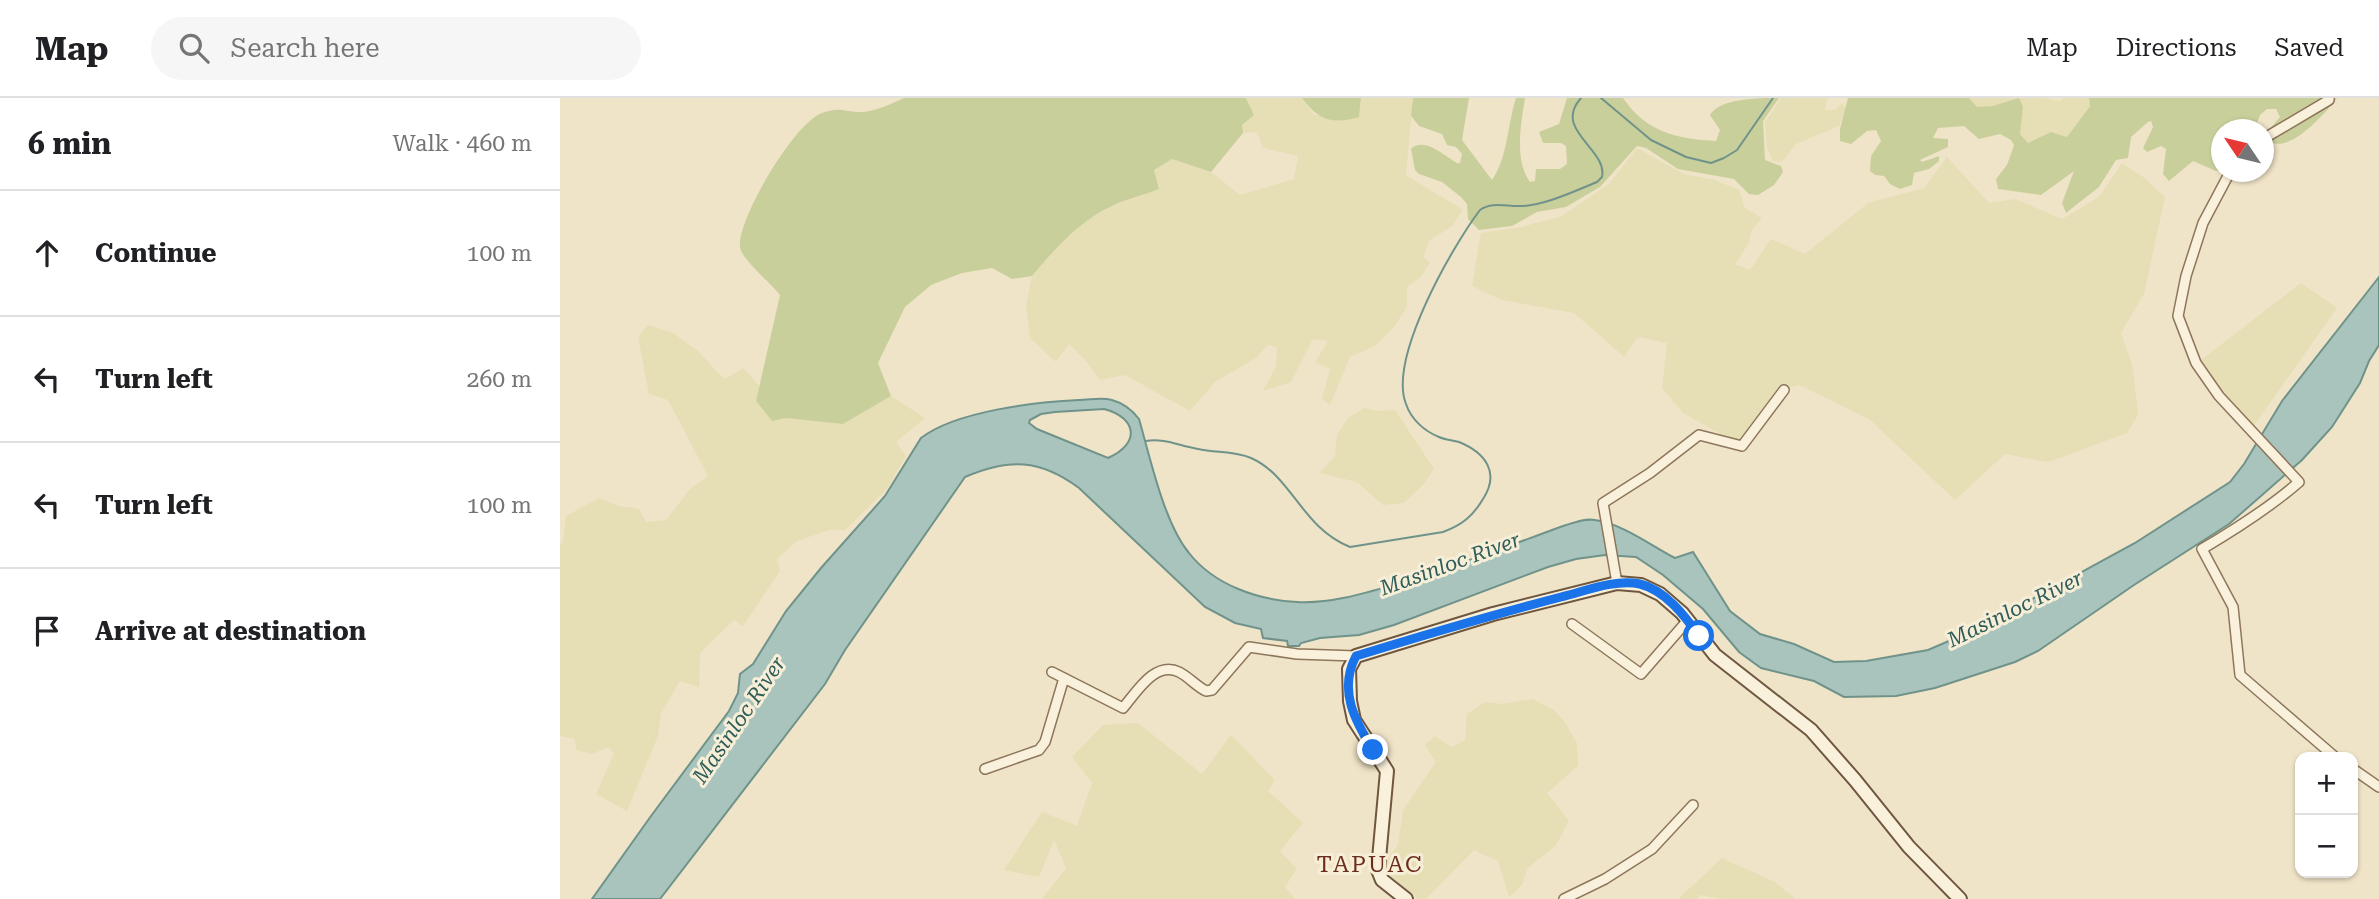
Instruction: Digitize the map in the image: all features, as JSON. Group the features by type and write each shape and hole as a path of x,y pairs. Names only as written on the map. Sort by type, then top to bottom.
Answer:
{"street":[{"path":"2274,133 2329,98"},
{"path":"2225,182 2203,222 2186,276 2178,316 2196,363 2218,396 2299,482 2278,500 2202,549 2233,607 2240,675 2328,752"},
{"path":"1616,577 1603,503 1650,473 1699,435 1742,446 1784,390"},
{"path":"1052,672 1123,708 1150,676 1163,671 1177,671 1200,688 1212,690 1249,647 1297,654 1356,656 1616,577 1641,584 1660,594 1688,620 1715,655 1811,730 1909,847 1960,899"},
{"path":"1572,624 1641,674 1688,620"},
{"path":"1356,656 1349,669 1354,720 1387,771 1378,870 1382,880 1406,899"},
{"path":"985,768 1039,750 1045,742 1064,678"},
{"path":"2358,772 2379,787"},
{"path":"1564,899 1605,879 1652,849 1693,805"}],"shaded area":[{"path":"1246,98 1302,98 1314,115 1359,117 1361,98 1413,98 1406,175 1463,210 1452,226 1429,241 1423,257 1430,262 1421,277 1407,287 1407,307 1393,328 1376,345 1350,357 1330,405 1322,399 1330,369 1315,362 1328,341 1313,339 1291,382 1263,391 1276,366 1277,347 1268,345 1256,358 1215,382 1190,411 1125,375 1100,380 1069,344 1056,362 1030,338 1026,306 1032,276 1083,223 1112,206 1159,189 1154,170 1172,159 1211,172 1240,195 1294,179 1298,156 1263,148 1257,132 1243,133 1242,125 1254,115"},
{"path":"1781,98 1828,98 1825,110 1835,110 1842,103 1846,109 1839,126 1796,144 1782,162 1773,161 1767,149 1765,122"},
{"path":"1969,98 2044,98 2060,101 2063,98 2089,98 2090,105 2067,137 2051,132 2028,143 2020,134 2023,107 1977,107"},
{"path":"1637,148 1684,174 1715,180 1739,190 1745,208 1762,218 1751,231 1749,243 1735,264 1750,270 1771,239 1805,254 1868,203 1924,188 1947,157 1989,203 2015,199 2062,219 2099,197 2122,163 2165,197 2144,294 2121,333 2133,368 2138,415 2127,433 2048,462 2005,454 1955,500 1869,419 1799,385 1783,390 1742,446 1683,413 1662,388 1667,343 1638,337 1624,357 1574,313 1502,300 1472,286 1481,233 1521,227 1562,216 1610,183"},
{"path":"2301,283 2337,308 2253,427 2223,394 2201,360"},
{"path":"648,325 673,333 698,351 724,379 744,368 760,387 756,401 772,421 786,418 843,424 891,396 925,418 896,442 906,456 887,489 845,530 829,530 797,541 777,559 780,571 743,626 734,620 700,653 699,687 680,681 661,713 658,736 627,811 596,794 614,754 608,747 592,754 576,750 575,739 560,736 560,544 563,542 566,516 599,498 618,506 639,509 646,522 666,520 690,489 708,476 668,400 649,394 638,337"},
{"path":"1364,408 1377,411 1395,410 1434,469 1424,484 1404,503 1383,505 1357,482 1320,473 1335,456 1337,435 1348,418"},
{"path":"1533,699 1554,710 1577,743 1578,766 1547,793 1569,821 1556,845 1527,869 1522,885 1509,897 1498,861 1474,850 1426,899 1418,899 1381,867 1398,845 1403,810 1436,762 1425,745 1435,736 1451,747 1465,740 1467,714 1485,702 1501,704"},
{"path":"1138,723 1202,774 1231,735 1275,780 1268,791 1303,823 1280,851 1297,869 1285,887 1295,899 1042,899 1066,868 1054,840 1039,877 1004,870 1042,812 1077,826 1092,783 1072,757 1103,725"},
{"path":"1722,858 1775,882 1796,899 1722,899 1700,895 1697,899 1678,899"}],"green space":[{"path":"904,98 1246,98 1254,115 1242,125 1243,133 1211,172 1172,159 1154,170 1159,189 1100,212 1078,228 1032,276 1012,279 992,268 962,273 931,285 905,307 878,363 891,396 843,424 786,418 772,421 756,401 780,295 742,252 742,234 748,216 783,152 811,120 828,111 869,111"},
{"path":"1302,98 1361,98 1359,117 1326,119"},
{"path":"1413,98 1469,98 1462,140 1492,180 1504,151 1516,98 1525,98 1520,153 1530,182 1535,181 1536,169 1560,169 1567,164 1566,146 1561,143 1543,143 1539,132 1559,124 1567,98 1623,98 1642,119 1664,132 1716,141 1720,130 1710,115 1715,109 1740,100 1779,98 1763,121 1765,160 1781,166 1783,172 1774,185 1758,195 1749,194 1734,179 1678,169 1646,148 1637,146 1600,187 1566,207 1537,212 1512,226 1479,230 1468,219 1467,204 1461,197 1442,182 1415,170 1411,149 1416,146 1434,148 1457,163 1460,163 1462,154 1456,147 1447,145 1442,134 1419,126 1411,116"},
{"path":"1848,98 1969,98 1977,107 1993,106 2019,98 2023,107 2020,134 2028,143 2051,132 2067,137 2090,106 2089,98 2337,98 2313,124 2281,144 2274,142 2274,124 2280,117 2276,109 2267,109 2259,119 2211,119 2211,169 2193,161 2169,181 2163,174 2166,149 2161,146 2147,152 2143,148 2153,127 2151,121 2148,122 2131,137 2128,158 2116,160 2099,187 2066,213 2062,203 2074,171 2041,195 1998,189 1996,179 2007,165 2014,145 2000,134 1979,139 1964,126 1938,128 1933,138 1948,139 1948,147 1920,160 1922,162 1939,156 1939,161 1929,169 1914,173 1912,185 1900,189 1890,184 1884,176 1870,171 1871,156 1881,141 1876,130 1867,131 1851,144 1840,141 1840,129"}],"water":[{"name":"Masinloc River","path":"2379,277 2379,345 2360,383 2332,427 2302,460 2229,524 2038,651 2015,662 1935,688 1896,696 1844,697 1814,681 1761,668 1739,652 1703,609 1663,575 1636,557 1605,555 1576,559 1394,625 1359,635 1320,638 1299,646 1288,646 1287,641 1263,638 1261,629 1235,623 1205,607 1079,488 1065,478 1051,471 1024,464 1010,464 981,471 965,477 845,650 825,684 660,899 592,899 729,711 738,693 740,674 753,664 786,611 885,496 921,438 954,421 997,410 1061,401 1104,399 1124,405 1139,419 1165,507 1180,540 1199,564 1211,574 1252,594 1297,602 1353,596 1446,568 1575,522 1595,520 1626,530 1675,558 1693,552 1730,611 1760,634 1794,644 1834,662 1866,661 1928,650 1979,628 2135,543 2230,482 2282,401","holes":["1104,409 1115,413 1129,425 1130,439 1126,446 1108,458 1037,429 1029,423 1041,414 1055,412"]}],"waterway":[{"path":"1146,441 1166,441 1251,458 1277,477 1320,527 1350,547 1443,532 1466,519 1488,490 1490,472 1477,452 1459,442 1433,434 1415,419 1406,404 1403,384 1406,359 1426,304 1454,249 1480,210 1493,205 1527,206 1547,201 1597,182 1602,177 1602,167 1597,157 1576,130 1573,120 1574,109 1581,98"},
{"path":"1601,98 1651,140 1686,157 1711,163 1737,150 1773,98"}],"district":[{"name":"TAPUAC","path":"1370,864"}],"route":[{"path":"1373,750 1354,720 1350,701 1349,669 1356,656 1493,614 1617,583 1641,584 1660,594 1682,613 1699,636"}]}
